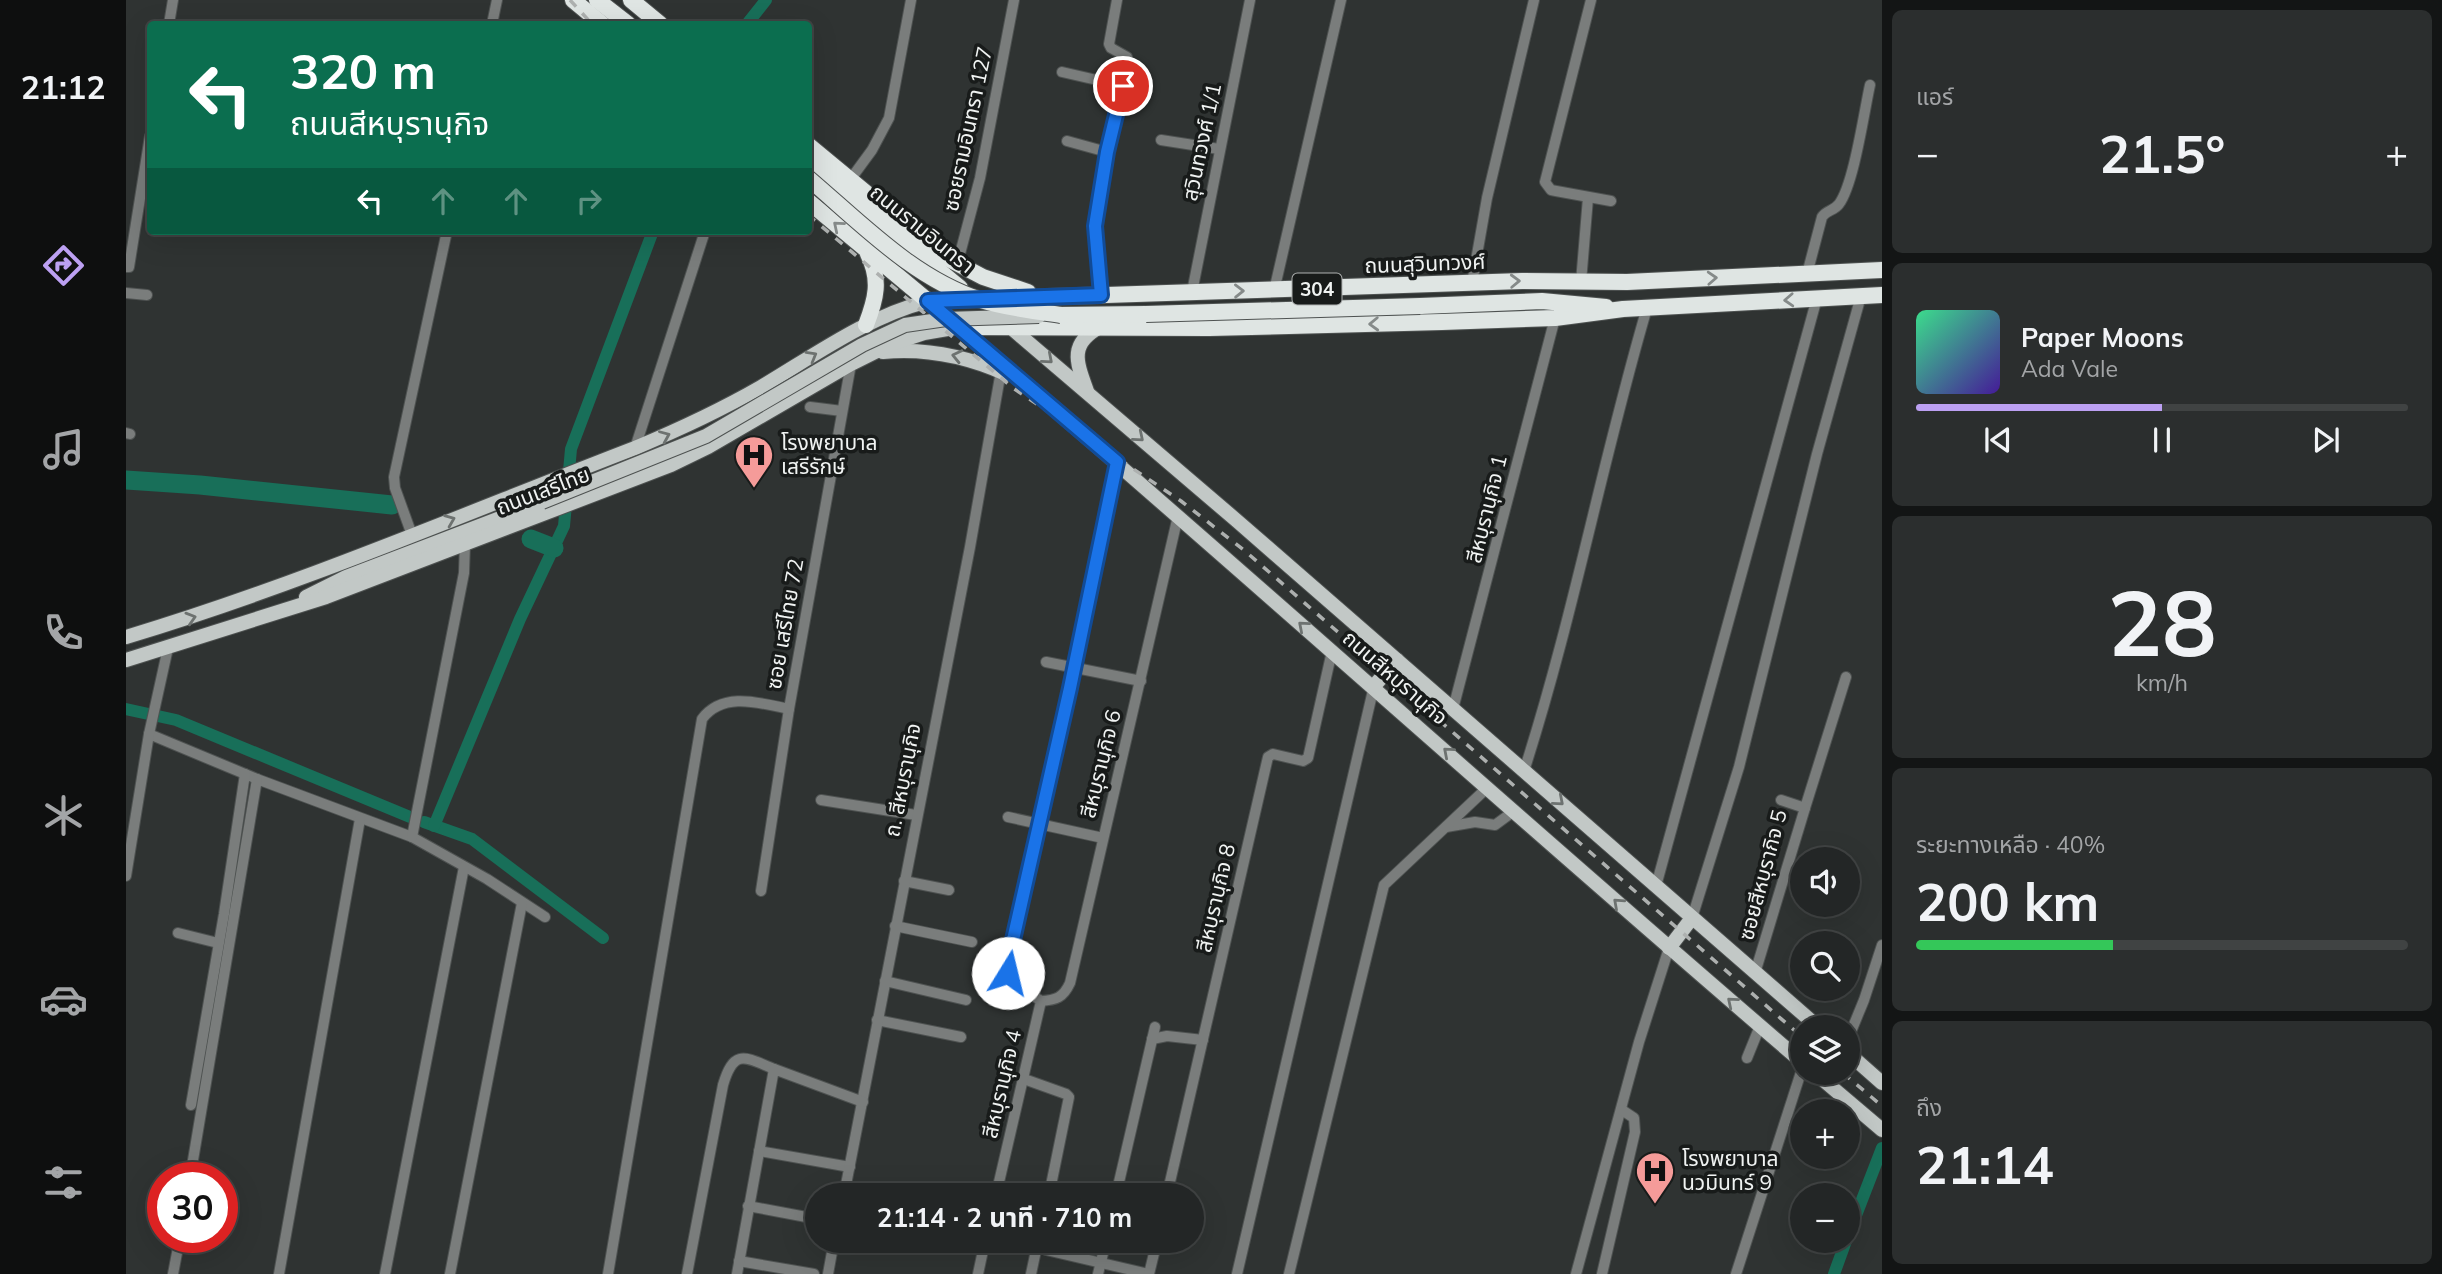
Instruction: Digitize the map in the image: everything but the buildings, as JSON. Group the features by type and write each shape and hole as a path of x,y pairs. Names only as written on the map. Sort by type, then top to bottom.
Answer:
{"highway":[{"path":"573,0 598,21"},
{"path":"597,0 624,21"},
{"path":"631,0 656,21"},
{"path":"812,148 927,245 957,264 995,282 1040,296"},
{"path":"812,171 884,242 934,279 979,299 1007,306 1061,315 1542,301 1623,309"},
{"name":"ถนนรามอินทรา","path":"812,171 1009,326"},
{"path":"812,204 959,327"},
{"path":"866,325 874,306 877,285 874,266 867,250"},
{"name":"ถนนสุวินทวงศ์","path":"928,301 1172,292 1627,282 1882,271"},
{"path":"1172,292 1158,296 1157,308 1182,328"},
{"path":"1065,295 1053,300 1050,307 1058,319 1076,327"},
{"name":"304","path":"959,327 1339,326 1555,318 1623,309 1882,295"}],"main road":[{"name":"ถนนเสรีไทย","path":"126,637 244,600 674,432 866,325 895,311 928,301"},
{"path":"284,611 314,592 346,577 698,440 862,345 905,325 946,319 1061,315"},
{"name":"ถนนสีหบุรานุกิจ","path":"1009,326 1804,1015"},
{"name":"ถนนเสรีไทย","path":"126,660 326,597 687,458 871,354 907,338 959,327"},
{"name":"ถนนสีหบุรานุกิจ","path":"959,327 1374,686 1790,1052"},
{"path":"1087,393 1078,365 1078,351 1082,339 1100,327"},
{"path":"871,354 905,350 927,351 965,358 1020,380"},
{"path":"725,405 738,415 737,430"},
{"path":"1374,686 1397,660"},
{"path":"1669,948 1692,918"},
{"path":"1860,1064 1882,1083"},
{"path":"1829,1085 1882,1129"}],"street":[{"path":"170,21 173,0"},
{"path":"493,21 497,0"},
{"path":"850,180 872,150 889,118 911,0"},
{"name":"ซอยรามอินทรา 127","path":"957,264 982,165 1014,0"},
{"path":"1101,295 1095,226 1127,57 1109,44 1117,0"},
{"name":"สุวินทวงศ์ 1/1","path":"1192,292 1250,0"},
{"path":"1274,291 1341,0"},
{"path":"1472,284 1484,211 1534,0"},
{"path":"1591,0 1545,182 1551,190 1611,201"},
{"path":"1062,72 1123,86"},
{"path":"1807,274 1822,217 1825,212 1838,205 1850,178 1870,85"},
{"path":"1161,140 1219,149"},
{"path":"1067,142 1107,152"},
{"path":"127,268 147,153"},
{"path":"1581,282 1588,198"},
{"path":"412,536 395,488 394,477 446,235"},
{"path":"635,448 704,235"},
{"path":"126,293 147,295"},
{"path":"1692,918 1739,767 1817,454 1861,296"},
{"path":"1656,886 1817,298"},
{"path":"1524,771 1547,695 1647,308"},
{"name":"สีหบุรานุกิจ 1","path":"1454,709 1555,318"},
{"name":"ซอย เสรีไทย 72","path":"761,891 789,709 851,364"},
{"name":"ถ. สีหบุรานุกิจ","path":"847,1183 1001,371"},
{"path":"810,407 842,411"},
{"path":"1041,1000 1016,984 1008,973 1008,962 1117,462"},
{"name":"สีหบุรานุกิจ 6","path":"1041,1000 1062,997 1070,983 1178,516"},
{"path":"412,837 464,573 465,542"},
{"path":"126,876 149,732 168,648"},
{"name":"สีหบุรานุกิจ 8","path":"1170,1183 1268,757 1273,754 1303,761 1308,758 1332,651"},
{"path":"1046,662 1141,681"},
{"path":"1805,808 1846,677"},
{"path":"1237,1274 1374,686"},
{"path":"608,1274 702,719 709,710 720,704 738,701 789,709"},
{"path":"149,732 244,774 412,837 545,917"},
{"path":"191,1105 244,774"},
{"path":"193,1162 257,779"},
{"path":"1289,1274 1384,885 1488,787"},
{"path":"821,800 916,816"},
{"name":"ซอยสีหบุรากิจ 5","path":"1755,973 1805,808 1781,800"},
{"path":"1445,827 1467,822 1495,825 1514,811"},
{"path":"1008,817 1103,838"},
{"path":"279,1274 360,819"},
{"path":"385,1274 464,867"},
{"path":"904,881 949,890"},
{"path":"450,1274 522,902"},
{"path":"895,926 972,942"},
{"path":"178,933 218,943"},
{"path":"1858,1015 1882,944"},
{"path":"1576,1274 1639,1042 1669,948"},
{"path":"884,981 966,1000"},
{"name":"สีหบุรานุกิจ 4","path":"999,1183 1041,1000"},
{"path":"877,1020 961,1037"},
{"path":"1747,1058 1760,1026"},
{"path":"1119,1183 1155,1027"},
{"path":"1152,1039 1167,1036 1203,1040"},
{"path":"687,1274 728,1068 738,1059 747,1058 863,1102"},
{"path":"737,1274 774,1069"},
{"path":"1024,1079 1069,1097 1051,1183"},
{"path":"1736,1274 1797,1085"},
{"path":"1602,1274 1635,1132 1634,1118 1622,1110"},
{"path":"759,1151 850,1167"},
{"path":"748,1206 805,1217"},
{"path":"173,1274 177,1253"},
{"path":"828,1274 832,1253"},
{"path":"978,1274 982,1253"},
{"path":"1031,1274 1038,1253"},
{"path":"1069,1253 1149,1274 1154,1253"},
{"path":"1098,1274 1103,1253"},
{"path":"739,1261 814,1274"}],"waterway":[{"path":"749,21 766,0"},
{"path":"434,826 520,619 564,526 571,449 651,235"},
{"path":"126,480 392,505"},
{"path":"531,539 554,548"},
{"path":"126,709 176,720 410,817"},
{"path":"424,822 472,839 603,938"},
{"path":"1860,1205 1882,1148"},
{"path":"1834,1274 1842,1253"}],"railway":[{"path":"570,0 589,21"},
{"path":"812,218 1013,388 1181,501 1245,551 1790,1027"},
{"path":"1857,1085 1882,1106"}],"place":[{"name":"โรงพยาบาล เสรีรักษ์","path":"754,489"},
{"name":"โรงพยาบาล นวมินทร์ 9","path":"1655,1205"}],"route":[{"path":"1008,973 1008,962 1070,688 1117,462 928,301 1101,295 1095,226 1107,152 1123,86"}]}
